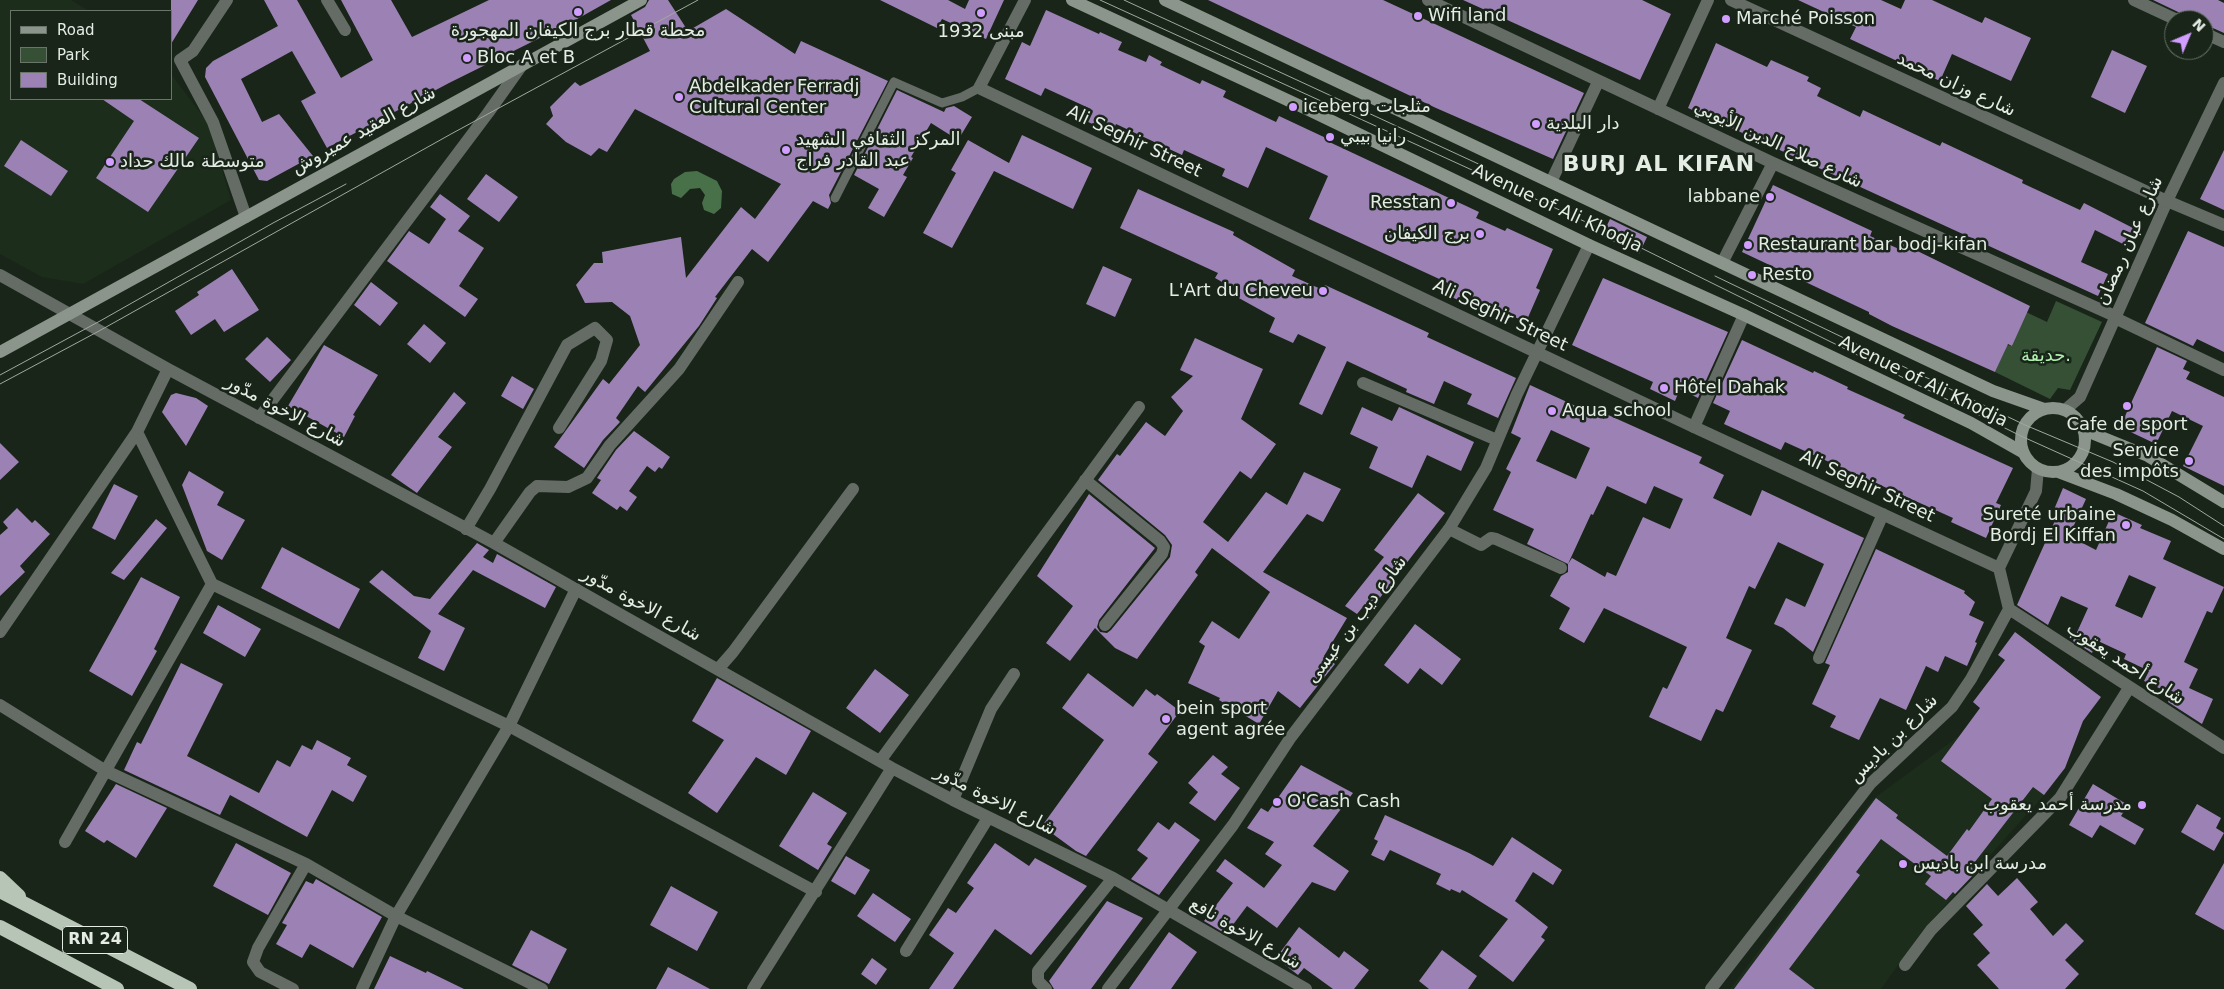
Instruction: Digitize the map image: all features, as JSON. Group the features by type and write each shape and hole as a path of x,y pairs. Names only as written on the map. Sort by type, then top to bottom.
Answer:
{"highway":[{"path":"0,878 30,906"},
{"name":"RN 24","path":"0,891 190,989"},
{"name":"RN 24","path":"0,927 117,989"}],"main road":[{"name":"شارع العقيد عميروش","path":"0,352 522,63 641,0"},
{"name":"Avenue of Ali Khodja","path":"1072,0 1320,115 1589,245 1744,315 1971,423 2024,453"},
{"name":"Avenue of Ali Khodja","path":"1165,0 1993,391 2044,409"},
{"path":"2058,472 2076,463 2082,455 2086,444 2084,430 2080,422 2065,410 2055,408 2044,409 2034,414 2027,421 2021,436 2024,453 2030,462 2048,472 2058,472 2116,494 2172,520 2224,550"},
{"path":"2084,430 2148,456 2224,502"}],"street":[{"path":"227,0 193,51 180,60 213,122 246,217"},
{"path":"327,0 345,30"},
{"path":"979,88 1025,0"},
{"name":"شارع صلاح الدين الأيوبي","path":"1428,0 1598,82 2115,317 2224,370"},
{"path":"1658,109 1708,0"},
{"name":"شارع وزان محمد","path":"1731,0 2167,201 2224,225"},
{"path":"2134,0 2164,14"},
{"path":"259,418 488,113 522,63"},
{"path":"1551,182 1598,82"},
{"name":"شارع عبان رمضان","path":"2065,410 2080,397 2167,201 2224,83"},
{"name":"Ali Seghir Street","path":"979,88 1694,427 1998,568"},
{"path":"1722,263 1774,163"},
{"name":"شارع ديب بن عيسى","path":"1108,989 1233,825 1291,737 1449,528 1486,468 1537,353 1589,245"},
{"name":"شارع الاخوة مدّور","path":"0,275 168,369 494,543 719,668 892,768 988,818 1113,878 1167,910"},
{"path":"494,543 530,492 537,486 568,487 587,478 610,445 679,369 738,282"},
{"path":"1694,427 1744,315"},
{"path":"466,529 490,489 567,345 596,328 607,340 601,361 559,428"},
{"path":"0,632 137,432 168,369"},
{"path":"1363,383 1497,440"},
{"path":"880,761 1139,407"},
{"path":"137,432 212,584 509,726 816,892"},
{"path":"2008,609 1998,568 2036,491 2038,468"},
{"path":"1086,480 1160,541 1164,547 1162,554 1105,625"},
{"path":"719,668 733,652 853,489"},
{"path":"1819,658 1883,514"},
{"path":"1449,528 1481,545 1491,538 1496,539 1561,568"},
{"path":"65,842 212,584"},
{"path":"362,989 396,916 509,726 576,589"},
{"name":"شارع أحمد يعقوب","path":"2008,609 2224,748"},
{"name":"شارع بن باديس","path":"1711,989 1870,784 1952,707 1972,679 2008,609"},
{"path":"953,800 992,709 1014,674"},
{"path":"1905,965 1931,930 2060,798 2129,688"},
{"path":"0,706 106,771 306,864 396,916 542,989"},
{"path":"753,989 816,892 892,768"},
{"path":"906,951 988,818"},
{"path":"293,989 260,972 253,962 258,948 306,864"},
{"path":"1046,989 1038,981 1038,971 1113,878"},
{"name":"شارع الاخوة نافع","path":"1167,910 1306,989"}],"lane":[{"path":"835,198 894,82 942,103 962,97 979,88"},
{"path":"0,344 15,345"}],"shaded area":[{"name":"متوسطة مالك حداد","path":"0,0 71,0 87,10 10,10 10,100 172,100 172,75 208,123 231,200 83,284 42,277 0,254"},
{"path":"697,171 717,181 722,191 721,208 714,214 704,210 702,203 705,195 700,188 690,189 681,198 672,194 671,184 674,179 685,172"},
{"name":"مدرسة ابن باديس","path":"1959,736 2046,793 1924,929 1881,989 1730,989 1873,799"}],"green space":[{"name":"حديقة.","path":"2056,301 2102,322 2070,390 2058,388 2050,399 1995,372 2007,345 2012,346 2026,312 2047,322"}],"building":[{"path":"171,0 198,0 172,42 172,10"},
{"path":"264,0 297,0 341,78 373,60 341,0 391,0 412,37 489,0 611,0 327,148 301,101 316,93 292,51 241,79 262,122 279,114 313,156 267,181 259,180 205,77 206,68 213,61 278,26"},
{"path":"649,0 668,0 688,31 726,9 795,54 801,41 888,81 829,195 831,203 828,209 813,201 768,262 752,249 715,297 717,298 699,326 645,392 638,386 616,418 620,422 603,440 584,468 554,447 603,379 609,384 640,345 630,316 612,302 585,303 576,285 594,263 603,263 602,252 681,237 686,278 741,207 755,219 781,184 635,109 607,152 599,148 591,156 566,142 546,124 553,116 550,107 575,82 580,86 650,51 631,15 645,7"},
{"path":"880,0 948,0 965,9 969,0 1004,0 986,39 942,19 937,28"},
{"path":"1208,0 1383,0 1584,93 1553,159 1436,108"},
{"path":"1463,0 1642,0 1671,14 1640,80"},
{"path":"1798,0 1881,0 1901,9 1905,0 1932,0 1982,23 1985,17 2031,38 2011,81 1952,54 1940,81 1850,39 1856,27"},
{"path":"2153,0 2218,0 2224,3 2224,33 2214,28 2214,10 2174,10"},
{"path":"1046,10 1099,34 1100,32 1122,42 1118,50 1146,62 1149,55 1162,62 1160,65 1200,84 1202,80 1226,91 1223,97 1276,122 1279,116 1326,138 1325,140 1479,212 1476,218 1505,231 1507,228 1553,249 1536,288 1540,290 1526,322 1474,299 1471,306 1443,293 1448,283 1309,219 1328,176 1266,147 1248,188 1222,176 1225,169 1184,150 1182,155 1116,124 1112,133 1086,121 1091,109 1045,88 1041,96 1005,79 1022,42 1030,46"},
{"path":"1716,43 1767,67 1771,60 1809,77 1807,81 1821,88 1817,96 1860,117 1863,110 1940,146 1942,142 2023,180 2022,183 2080,210 2084,203 2133,228 2125,245 2095,230 2081,262 2108,274 2098,296 1688,108"},
{"path":"2112,50 2147,66 2125,113 2091,97"},
{"path":"897,90 944,112 946,108 954,106 972,117 958,140 931,123 903,175 907,177 884,217 868,208 879,189 854,175"},
{"path":"103,100 141,100 199,138 148,212 96,178 134,121"},
{"path":"1022,135 1092,168 1073,209 994,171 952,248 923,233 956,173 951,170 968,140 1009,163"},
{"path":"21,140 68,171 51,196 4,166"},
{"path":"2224,150 2224,210 2200,199"},
{"path":"486,174 518,197 499,222 467,199"},
{"path":"1773,185 1872,231 1870,236 1899,249 1901,243 2030,306 2012,346 2008,344 1995,372 1892,326 1869,314 1869,312 1742,252"},
{"path":"1138,189 1234,232 1233,235 1295,270 1292,276 1323,290 1325,285 1429,333 1427,337 1516,378 1498,418 1467,404 1472,394 1444,381 1434,404 1406,392 1407,389 1347,361 1322,415 1299,404 1326,347 1298,334 1293,343 1269,332 1275,318 1237,297 1240,292 1215,278 1218,273 1120,228"},
{"path":"440,194 470,216 458,231 484,248 459,286 478,299 465,317 387,261 409,231 429,244 446,219 430,207"},
{"path":"1610,219 1647,237 1639,254 1602,236"},
{"path":"2188,231 2224,247 2224,352 2197,339 2193,346 2145,323"},
{"path":"1103,266 1132,279 1115,317 1086,304"},
{"path":"232,269 259,310 224,332 215,319 191,335 175,311 199,295 197,292"},
{"path":"1603,278 1728,332 1698,398 1680,389 1675,401 1650,389 1653,382 1572,345"},
{"path":"371,282 398,303 380,326 354,305"},
{"path":"424,324 446,343 430,363 407,344"},
{"path":"267,337 291,360 270,382 245,359"},
{"path":"1195,338 1263,369 1241,419 1276,444 1251,479 1240,471 1203,522 1228,542 1266,492 1287,505 1304,472 1341,489 1323,522 1307,514 1263,572 1347,618 1324,656 1335,664 1300,708 1278,691 1259,724 1219,700 1220,698 1188,683 1205,646 1199,642 1212,621 1239,639 1270,592 1212,548 1195,572 1198,575 1137,659 1115,648 1095,628 1070,661 1046,643 1073,606 1037,576 1089,494 1155,548 1099,620 1097,627 1100,632 1107,633 1111,630 1170,557 1172,545 1165,535 1098,480 1117,454 1120,456 1146,422 1165,436 1183,411 1171,397 1193,376 1180,370"},
{"path":"1742,340 1848,387 1847,389 1905,415 1903,418 2013,468 1996,503 2001,505 1986,538 1951,522 1953,518 1785,442 1781,450 1724,424 1730,411 1713,403"},
{"path":"324,345 378,375 353,415 355,416 344,437 288,406"},
{"path":"2157,347 2187,361 2183,369 2190,372 2186,379 2224,397 2224,486 2183,466 2203,426 2172,411 2156,444 2120,427"},
{"path":"512,376 534,389 523,409 501,396"},
{"path":"1530,385 1604,419 1606,414 1702,457 1699,463 1724,475 1713,498 1751,516 1762,490 1864,538 1813,652 1783,628 1774,624 1786,598 1805,607 1824,564 1778,542 1755,589 1749,586 1726,638 1752,650 1723,712 1716,709 1701,741 1649,717 1663,687 1667,689 1687,647 1604,608 1584,643 1559,629 1570,608 1550,596 1561,576 1568,572 1568,564 1527,544 1534,529 1493,510 1511,472 1506,469 1521,438 1511,433","holes":["1551,430 1590,448 1576,479 1536,461","1607,486 1646,504 1654,486 1683,499 1670,529 1643,517 1616,576 1607,572 1605,577 1572,558 1568,564 1591,514 1593,515"]},
{"path":"454,392 466,403 438,437 452,447 417,493 391,475"},
{"path":"176,393 196,398 208,406 186,446 162,412 171,395"},
{"path":"1362,407 1392,421 1399,407 1474,442 1461,471 1427,455 1412,488 1369,468 1378,447 1350,434"},
{"path":"634,431 670,457 662,469 659,467 655,472 647,466 629,491 637,497 627,511 620,506 617,510 592,493 601,480 597,478 616,450"},
{"path":"0,443 19,462 0,480"},
{"path":"189,471 224,492 217,505 245,520 222,560 207,551 182,485"},
{"path":"114,484 138,496 115,540 92,528"},
{"path":"2063,488 2086,499 2069,536 2096,550 2113,512 2142,525 2140,528 2171,541 2163,559 2224,587 2212,613 2207,611 2184,662 2198,669 2189,688 2213,699 2202,724 2168,702 2172,694 2144,681 2149,671 2124,659 2126,654 2098,641 2092,653 2073,641 2088,608 2061,596 2048,625 2017,605 2058,514 2053,512","holes":["2129,575 2156,587 2142,618 2115,606"]},
{"path":"1418,493 1445,513 1369,612 1362,608 1357,614 1345,606 1384,557 1374,550"},
{"path":"17,508 32,523 35,520 50,534 20,566 25,572 0,596 0,535 8,528 3,522"},
{"path":"156,519 167,528 124,580 111,573"},
{"path":"477,543 489,550 483,557 493,563 497,554 556,587 545,608 473,570 438,614 465,628 444,671 418,658 431,631 369,582 382,570 414,596 430,599"},
{"path":"282,547 360,589 339,629 261,588"},
{"path":"1876,549 1965,591 1964,593 1975,602 1969,615 1984,622 1967,666 1945,656 1938,672 1926,666 1906,710 1880,698 1859,740 1830,727 1836,716 1812,704 1830,665 1825,663"},
{"path":"141,577 180,597 154,649 157,651 132,696 89,671"},
{"path":"218,605 261,629 245,657 203,633"},
{"path":"1415,624 1461,659 1442,685 1420,668 1408,684 1384,665"},
{"path":"2015,632 2101,697 2083,721 2065,768 2044,795 2033,787 1971,867 1976,872 1955,894 1953,892 1946,900 1925,884 1931,876 1881,839 1856,872 1860,875 1789,969 1815,989 1734,989 1876,798 1898,815 1896,818 1947,856 1967,829 1969,831 1992,799 1941,761 1980,708 1973,702 2005,660 1998,655"},
{"path":"181,663 223,684 187,756 259,793 277,760 290,767 302,745 312,750 317,740 351,758 347,765 367,776 353,802 332,790 307,837 230,795 220,815 124,770 137,742 141,744"},
{"path":"875,669 909,695 880,733 846,708"},
{"path":"1088,673 1133,707 1146,689 1155,696 1157,694 1180,711 1148,754 1158,762 1086,856 1076,851 1042,826 1104,740 1062,708"},
{"path":"717,678 811,731 786,775 756,757 717,813 688,793 724,740 692,721"},
{"path":"1213,755 1228,767 1221,774 1240,788 1215,821 1189,803 1198,792 1188,783"},
{"path":"1301,765 1353,793 1313,846 1349,871 1335,891 1312,882 1277,928 1247,906 1226,934 1204,921 1233,883 1216,871 1225,859 1264,888 1282,865 1265,854 1274,842 1247,828 1261,808 1268,812"},
{"path":"116,784 167,808 136,858 107,840 104,843 85,831"},
{"path":"2093,784 2128,805 2121,816 2144,829 2135,845 2100,825 2092,838 2069,825"},
{"path":"813,792 847,813 827,844 832,847 818,870 779,846"},
{"path":"2197,804 2221,818 2216,828 2224,833 2214,851 2181,832"},
{"path":"1385,815 1469,853 1493,866 1512,837 1562,870 1553,885 1533,872 1515,901 1548,927 1541,937 1545,940 1513,982 1479,956 1508,919 1462,890 1460,893 1451,889 1450,891 1436,884 1441,874 1390,850 1384,861 1371,855 1378,841 1374,839"},
{"path":"1158,822 1169,830 1175,822 1200,840 1159,895 1131,879 1148,858 1137,850"},
{"path":"236,843 291,873 268,915 213,886"},
{"path":"995,843 1029,866 1035,858 1087,886 1031,955 995,929 953,989 929,989 954,953 929,935 948,908 956,913 974,888 967,883"},
{"path":"846,856 870,870 855,895 831,881"},
{"path":"2224,863 2224,930 2195,914"},
{"path":"2017,878 2038,902 2030,909 2053,936 2066,923 2084,941 2065,960 2079,974 2065,989 1999,989 1977,965 1990,953 1973,934 1983,925 1966,906 1987,884 1998,896"},
{"path":"316,879 382,917 353,968 310,944 302,958 276,944 287,925 282,923 306,881 313,884"},
{"path":"671,886 718,912 697,951 650,925"},
{"path":"873,893 911,919 895,942 857,916"},
{"path":"1107,901 1143,918 1091,989 1054,989 1049,981"},
{"path":"1299,927 1339,958 1344,951 1369,970 1354,989 1333,989 1304,968 1298,975 1276,958"},
{"path":"531,930 567,949 549,984 512,965"},
{"path":"1169,932 1197,952 1171,989 1129,989"},
{"path":"1442,950 1477,976 1468,989 1429,989 1419,981"},
{"path":"390,956 426,973 427,971 464,989 374,989"},
{"path":"872,958 887,969 876,985 861,974"},
{"path":"668,967 678,972 710,989 656,989"}],"tram line":[{"path":"0,384 99,331 451,134 698,0"},
{"path":"1100,0 1623,239 2021,436 2143,491 2224,539"},
{"path":"1124,0 1485,167"},
{"path":"0,375 346,184"},
{"path":"1715,276 2025,425 2113,462 2179,497 2224,526"}],"place":[{"name":"محطة قطار برج الكيفان المهجورة","path":"578,12"},
{"name":"مبنى 1932","path":"981,13"},
{"name":"Wifi land","path":"1418,16"},
{"name":"Marché Poisson","path":"1726,19"},
{"name":"Bloc A et B","path":"467,58"},
{"name":"Abdelkader Ferradj Cultural Center","path":"679,97"},
{"name":"iceberg مثلجات","path":"1293,107"},
{"name":"دار البلدية","path":"1536,124"},
{"name":"رانيا بيبي","path":"1330,137"},
{"name":"المركز الثقافي الشهيد عبد القادر فراج","path":"786,150"},
{"name":"متوسطة مالك حداد","path":"110,162"},
{"name":"labbane","path":"1770,197"},
{"name":"Resstan","path":"1451,203"},
{"name":"برج الكيفان","path":"1480,234"},
{"name":"Restaurant bar bodj-kifan","path":"1748,245"},
{"name":"Resto","path":"1752,275"},
{"name":"L'Art du Cheveu","path":"1323,291"},
{"name":"Hôtel Dahak","path":"1664,388"},
{"name":"Cafe de sport","path":"2127,406"},
{"name":"Aqua school","path":"1552,411"},
{"name":"Service des impôts","path":"2189,461"},
{"name":"Sureté urbaine Bordj El Kiffan","path":"2126,525"},
{"name":"bein sport agent agrée","path":"1166,719"},
{"name":"O'Cash Cash","path":"1277,802"},
{"name":"مدرسة أحمد يعقوب","path":"2142,805"},
{"name":"مدرسة ابن باديس","path":"1903,864"}],"district":[{"name":"BURJ AL KIFAN","path":"1659,165"}]}
